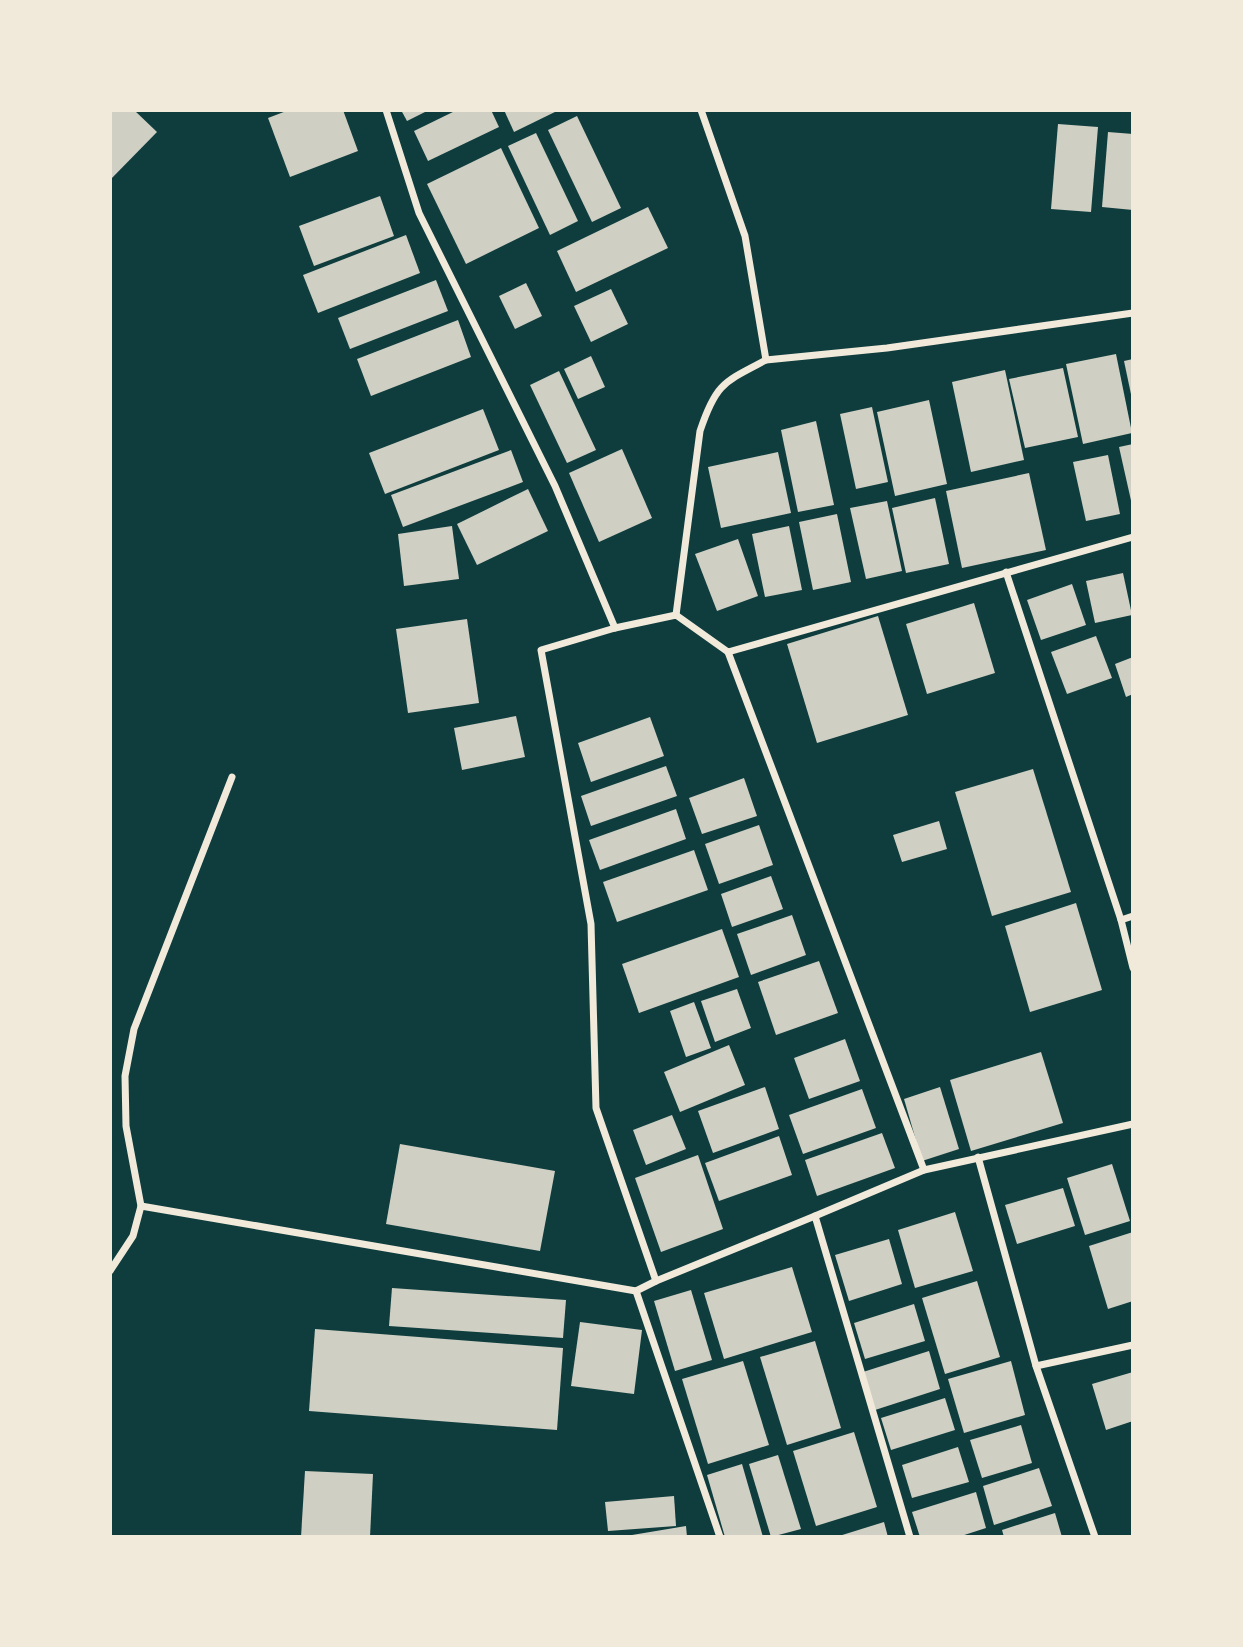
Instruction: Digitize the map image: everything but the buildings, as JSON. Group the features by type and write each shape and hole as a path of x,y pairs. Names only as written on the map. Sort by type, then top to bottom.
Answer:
{"street":[{"path":"386,110 419,213 555,486 615,628"},
{"path":"701,110 745,236 766,360"},
{"path":"676,615 700,430 715,393 726,381 766,360 887,348 1133,313"},
{"path":"728,652 1133,537"},
{"path":"1006,572 1121,920 1133,968"},
{"path":"656,1281 596,1108 591,924 541,650 615,628 676,615 728,652 924,1170"},
{"path":"110,1271 133,1236 141,1206 126,1126 125,1076 134,1029 232,776"},
{"path":"1121,920 1133,916"},
{"path":"141,1206 636,1291 924,1170 1133,1124"},
{"path":"978,1157 1036,1366 1095,1537"},
{"path":"815,1216 910,1537"},
{"path":"636,1291 720,1537"},
{"path":"1036,1366 1133,1345"}]}
